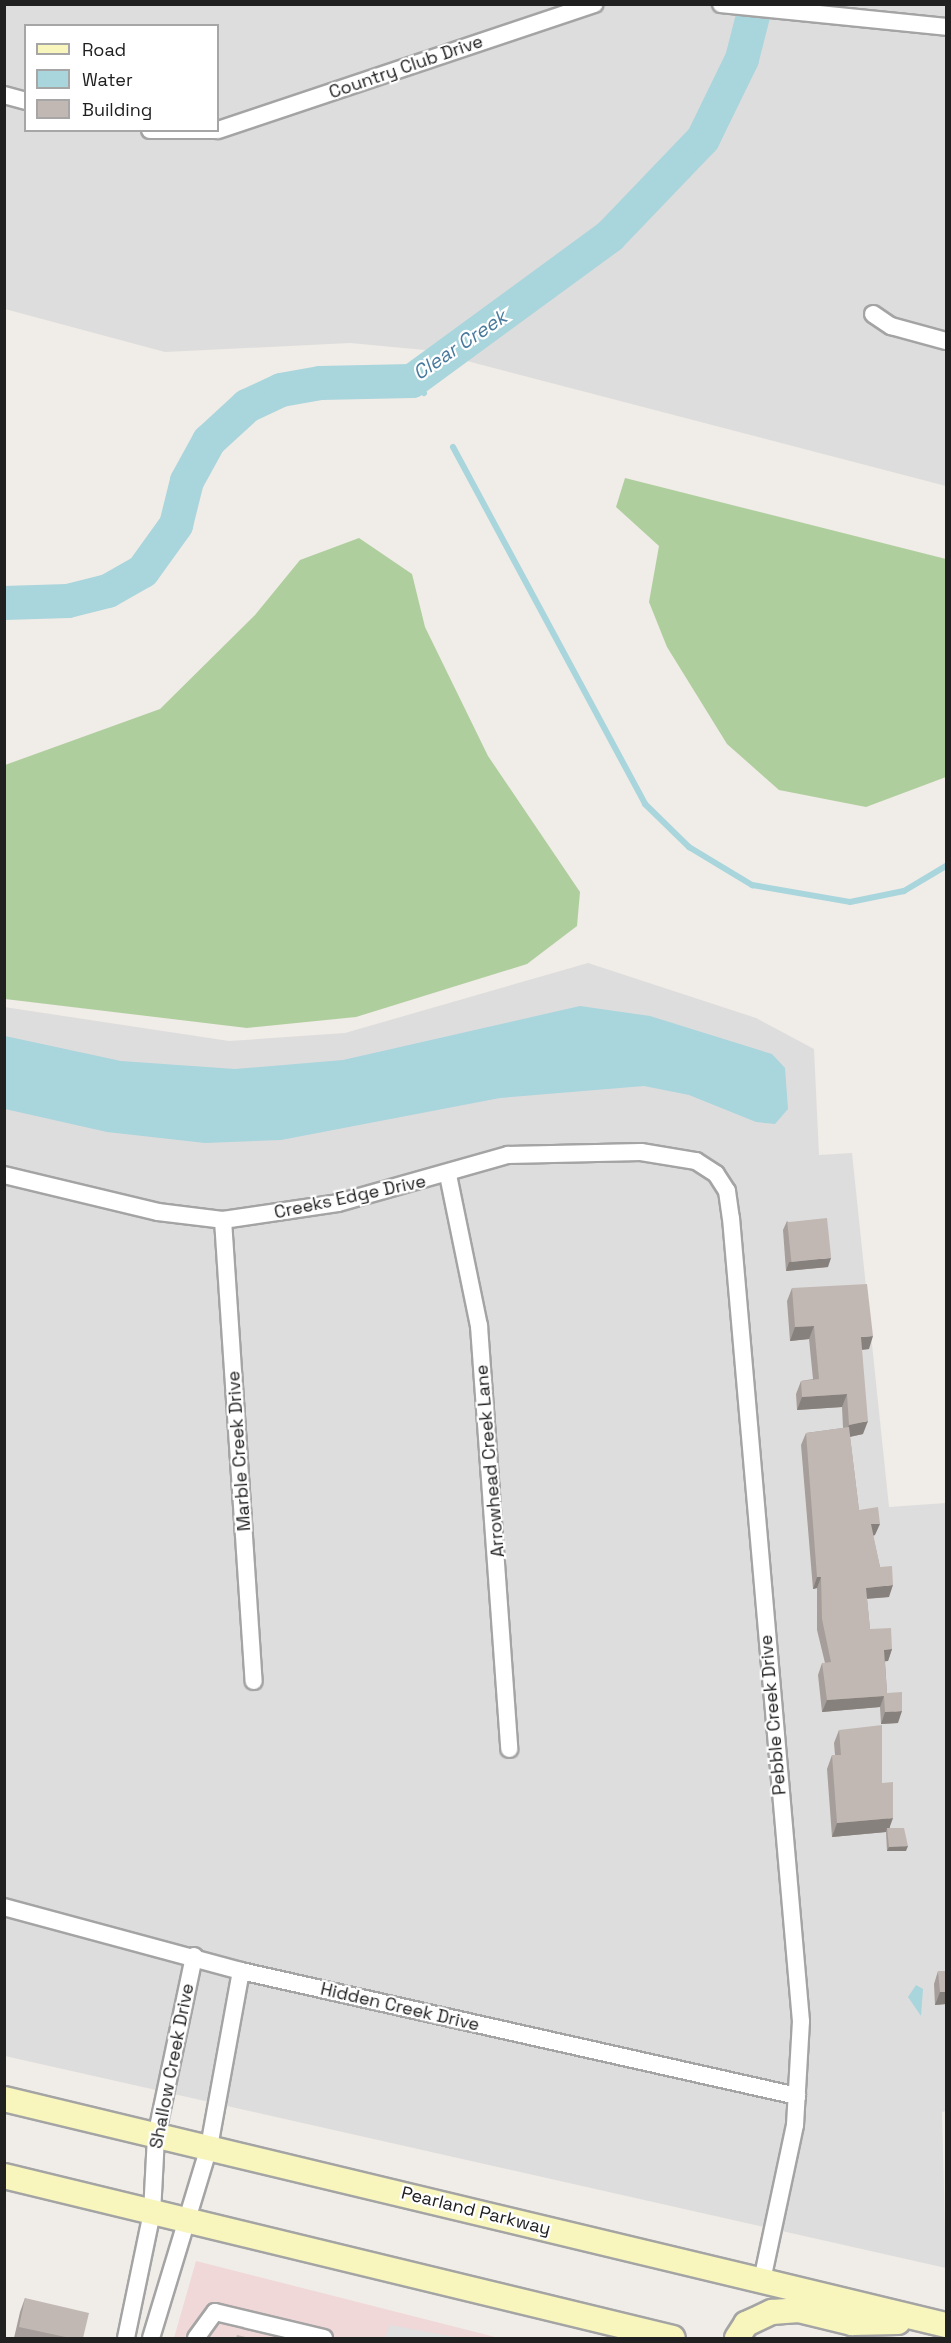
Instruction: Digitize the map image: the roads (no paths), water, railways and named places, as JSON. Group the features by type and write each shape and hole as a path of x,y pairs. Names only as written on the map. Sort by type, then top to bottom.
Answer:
{"main road":[{"name":"Pearland Parkway","path":"4,2099 940,2324"},
{"path":"4,2176 673,2338"},
{"path":"738,2338 746,2324 772,2312 799,2310 852,2323 940,2324"}],"street":[{"name":"Country Club Drive","path":"219,129 595,4"},
{"path":"721,4 946,27"},
{"path":"4,95 24,100"},
{"path":"873,314 891,326 946,341"},
{"name":"Creeks Edge Drive","path":"4,1175 159,1212 223,1220 338,1203 448,1175 508,1155 641,1152 696,1161"},
{"name":"Pebble Creek Drive","path":"696,1161 716,1173 727,1191 731,1218 801,2022 797,2096 762,2280"},
{"name":"Arrowhead Creek Lane","path":"448,1175 479,1326 509,1749"},
{"name":"Marble Creek Drive","path":"223,1220 254,1681"},
{"name":"Hidden Creek Drive","path":"4,1907 194,1956 241,1971 797,2096"},
{"name":"Shallow Creek Drive","path":"126,2338 152,2213 156,2137 194,1956"},
{"path":"151,2338 209,2147 241,1971"},
{"path":"196,2338 214,2312 324,2338"}],"water":[{"path":"580,1006 650,1016 772,1054 785,1068 788,1109 775,1124 756,1122 689,1095 644,1086 500,1098 281,1140 205,1143 107,1132 5,1109 5,1036 121,1061 235,1069 343,1060"},
{"path":"916,1985 923,1989 921,2016 908,1997"}],"waterway":[{"name":"Clear Creek","path":"4,603 68,601 108,591 143,571 176,525 187,481 209,441 247,406 281,390 320,383 412,381 610,236 703,139 742,59 756,4"},
{"path":"412,381 424,393"},
{"path":"453,447 645,804 689,847 752,885 850,902 904,891 946,866"}]}
